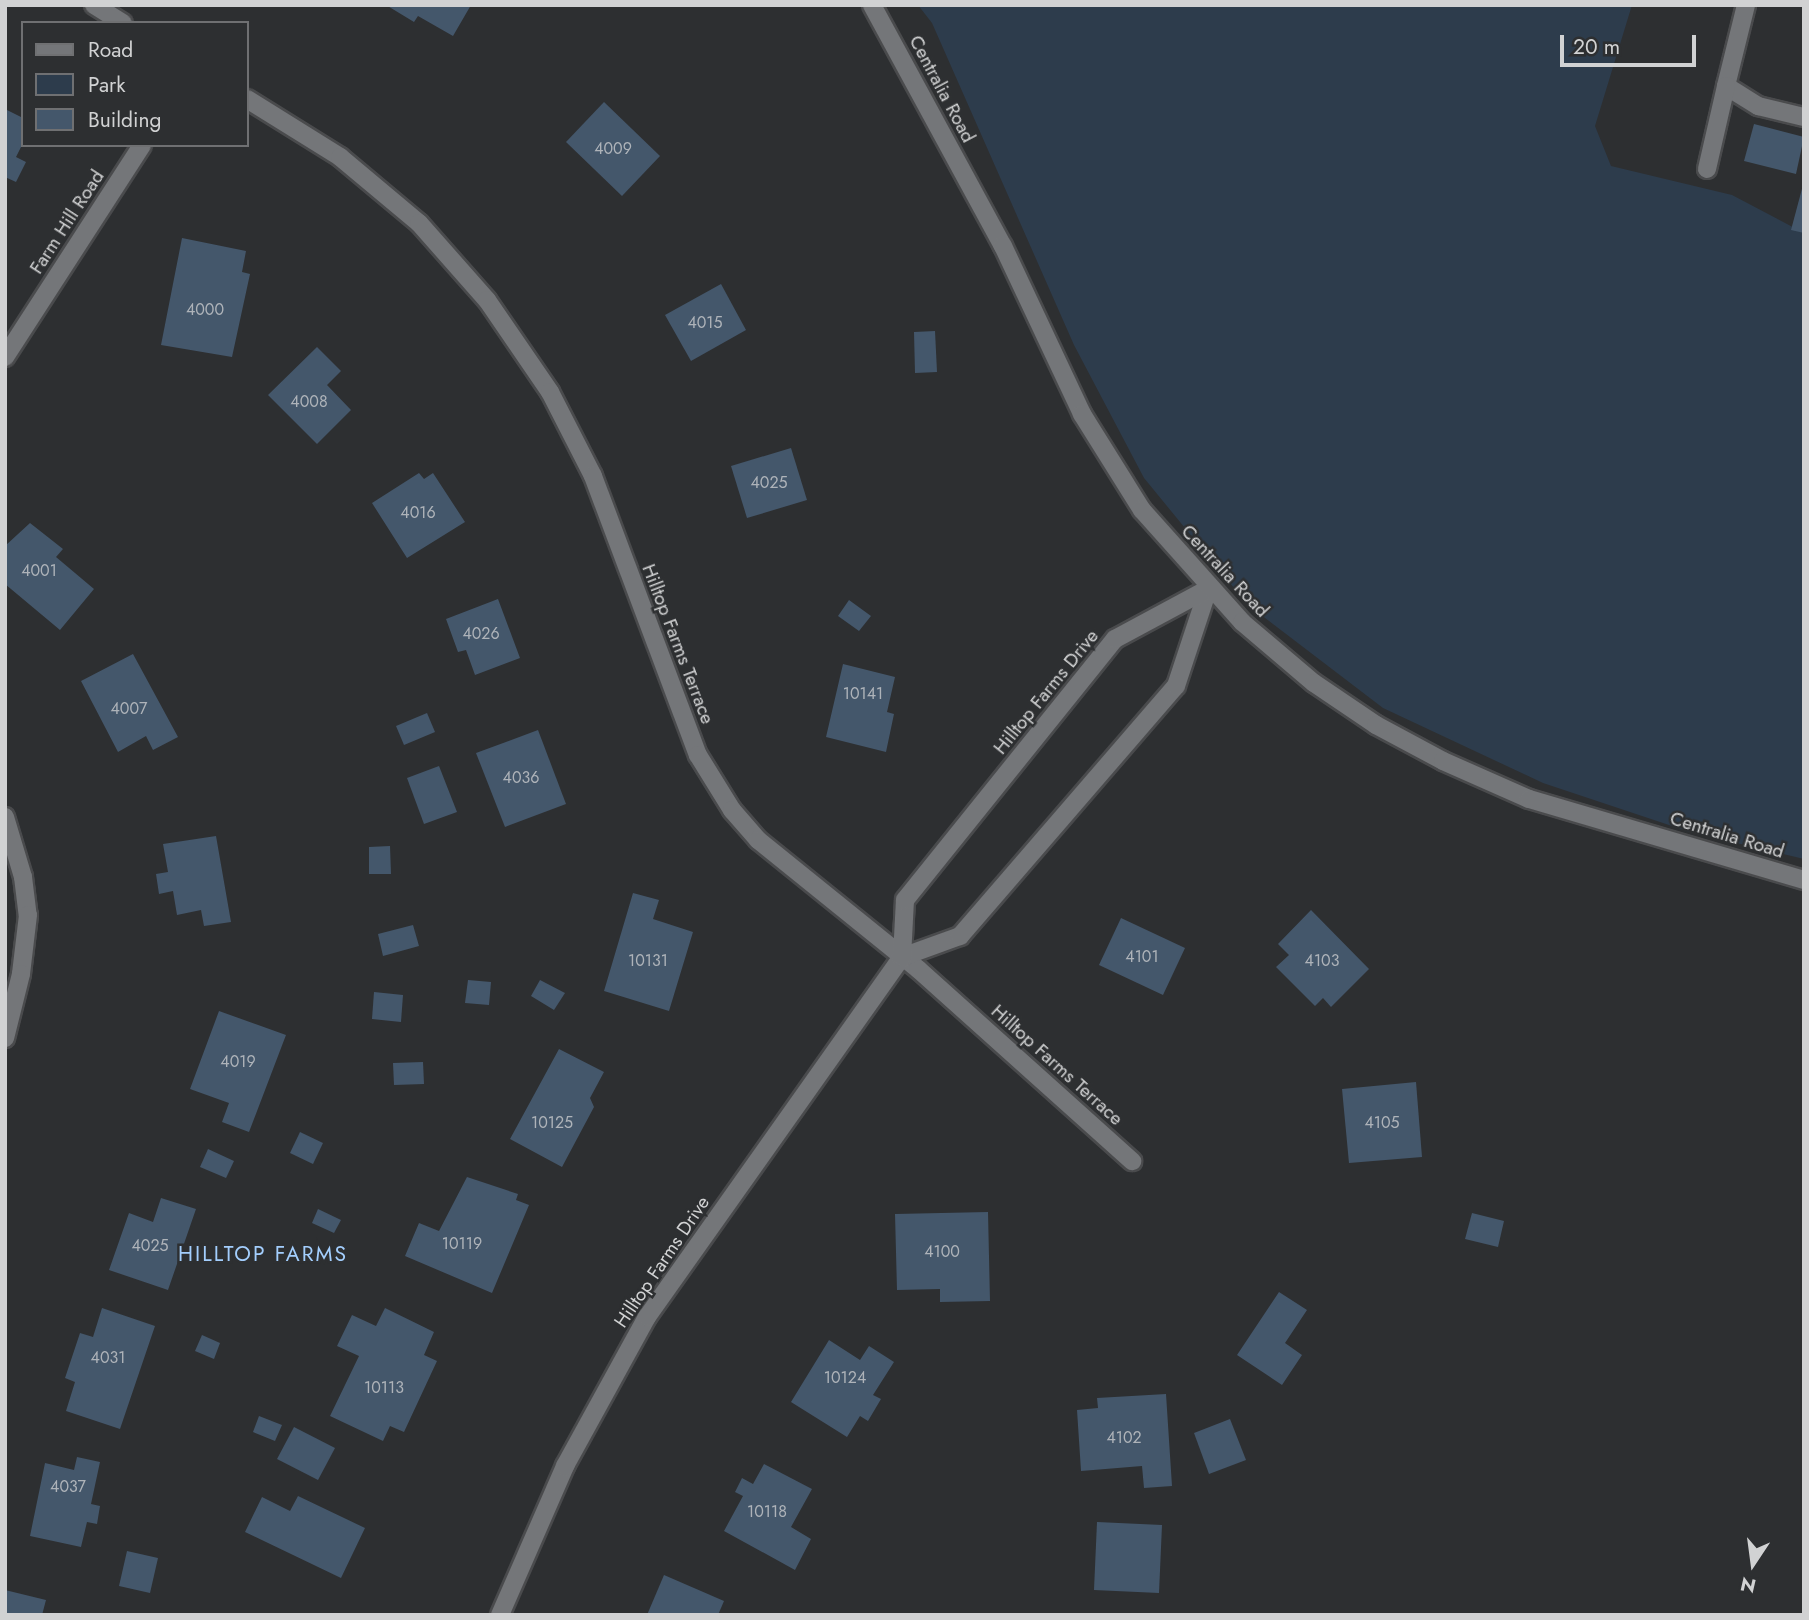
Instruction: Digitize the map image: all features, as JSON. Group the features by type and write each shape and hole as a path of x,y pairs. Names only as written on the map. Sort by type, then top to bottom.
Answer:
{"street":[{"path":"94,5 120,21"},
{"name":"Centralia Road","path":"872,5 1003,246 1082,414 1142,510 1208,589 1314,683 1376,725 1443,761 1529,799 1804,880"},
{"path":"1707,169 1746,5"},
{"path":"1726,86 1758,106 1804,117"},
{"name":"Hilltop Farms Terrace","path":"248,100 340,157 409,215 487,300 550,392 593,476 698,755 732,810 758,840 902,957 1132,1161"},
{"name":"Farm Hill Road","path":"5,356 141,147"},
{"path":"902,957 960,936 1176,686 1208,589"},
{"name":"Hilltop Farms Drive","path":"500,1615 565,1466 647,1317 902,957 905,900 1115,639 1208,589"},
{"path":"5,817 23,877 28,915 21,974 5,1038"}],"green space":[{"path":"918,5 1632,5 1595,126 1611,166 1732,195 1804,233 1804,859 1690,832 1543,783 1383,708 1248,605 1144,478 1074,345 932,23"}],"building":[{"path":"386,5 471,5 453,36 418,16 414,22"},
{"path":"604,102 660,156 622,196 566,142"},
{"path":"5,109 21,117 21,147 16,157 26,162 16,182 5,177"},
{"path":"1754,124 1804,137 1796,174 1744,161"},
{"path":"1804,185 1804,233 1791,230"},
{"path":"182,238 246,251 242,272 250,274 232,357 161,345"},
{"path":"721,284 746,330 691,361 665,315"},
{"path":"935,331 937,372 915,373 914,332"},
{"path":"317,347 341,371 327,385 351,410 317,444 268,395"},
{"path":"791,448 807,500 747,518 731,466"},
{"path":"419,473 424,479 433,473 465,522 407,558 372,503"},
{"path":"30,523 63,549 56,557 94,589 60,630 5,584 5,546"},
{"path":"498,599 520,658 475,675 466,650 458,652 446,619"},
{"path":"849,600 871,616 859,631 838,616"},
{"path":"133,654 178,737 153,750 146,736 118,752 81,681"},
{"path":"843,664 895,677 887,712 894,714 886,752 826,737"},
{"path":"427,713 435,732 404,745 396,726"},
{"path":"538,730 566,804 505,827 476,753"},
{"path":"439,766 457,812 424,824 407,778"},
{"path":"216,836 231,922 204,926 201,910 177,915 173,891 159,894 156,874 168,872 163,844"},
{"path":"390,846 391,874 369,874 369,847"},
{"path":"633,893 659,900 653,919 693,932 669,1011 604,991"},
{"path":"1311,910 1369,969 1331,1007 1323,998 1315,1006 1276,967 1289,955 1278,944"},
{"path":"1121,918 1185,948 1163,995 1099,965"},
{"path":"413,925 419,946 383,956 378,934"},
{"path":"468,980 491,982 489,1005 465,1003"},
{"path":"540,980 565,993 554,1010 531,996"},
{"path":"374,992 403,995 401,1022 372,1019"},
{"path":"219,1011 286,1035 249,1132 222,1122 229,1103 190,1089"},
{"path":"559,1049 604,1072 590,1098 594,1107 562,1167 510,1139"},
{"path":"423,1062 424,1084 394,1085 393,1063"},
{"path":"1416,1082 1422,1157 1349,1163 1342,1089"},
{"path":"300,1132 323,1143 313,1164 290,1153"},
{"path":"208,1149 234,1161 226,1178 200,1167"},
{"path":"467,1177 518,1194 516,1200 529,1205 492,1293 405,1256 419,1223 439,1231"},
{"path":"161,1198 196,1209 168,1290 109,1270 129,1213 153,1222"},
{"path":"318,1209 341,1220 334,1233 312,1223"},
{"path":"988,1212 990,1301 940,1302 940,1289 897,1290 895,1214"},
{"path":"1472,1213 1504,1221 1498,1247 1465,1239"},
{"path":"1279,1292 1307,1310 1285,1343 1302,1355 1282,1385 1237,1355"},
{"path":"102,1308 155,1326 120,1429 66,1411 75,1382 65,1378 80,1333 93,1337"},
{"path":"385,1308 434,1332 424,1355 437,1361 404,1432 390,1426 383,1441 330,1416 359,1356 337,1346 352,1315 376,1326"},
{"path":"202,1335 220,1343 214,1359 195,1351"},
{"path":"829,1340 860,1360 869,1346 894,1362 873,1395 881,1399 868,1421 860,1416 847,1437 791,1402"},
{"path":"1166,1394 1172,1486 1144,1488 1142,1466 1081,1471 1077,1410 1098,1408 1097,1398"},
{"path":"259,1416 282,1425 275,1441 253,1432"},
{"path":"1230,1419 1246,1460 1209,1474 1194,1433"},
{"path":"294,1427 335,1448 318,1480 277,1459"},
{"path":"77,1457 100,1462 91,1504 100,1506 97,1524 87,1522 81,1547 30,1536 45,1463 74,1470"},
{"path":"764,1464 812,1489 791,1527 811,1539 795,1570 724,1531 743,1496 735,1492 742,1478 753,1484"},
{"path":"298,1496 365,1528 341,1578 245,1532 262,1497 290,1511"},
{"path":"1097,1522 1162,1525 1159,1593 1094,1590"},
{"path":"127,1551 158,1558 150,1593 119,1586"},
{"path":"664,1575 724,1601 718,1615 647,1615"},
{"path":"5,1590 46,1600 42,1615 5,1615"}],"district":[{"name":"HILLTOP FARMS","path":"263,1254"}]}
